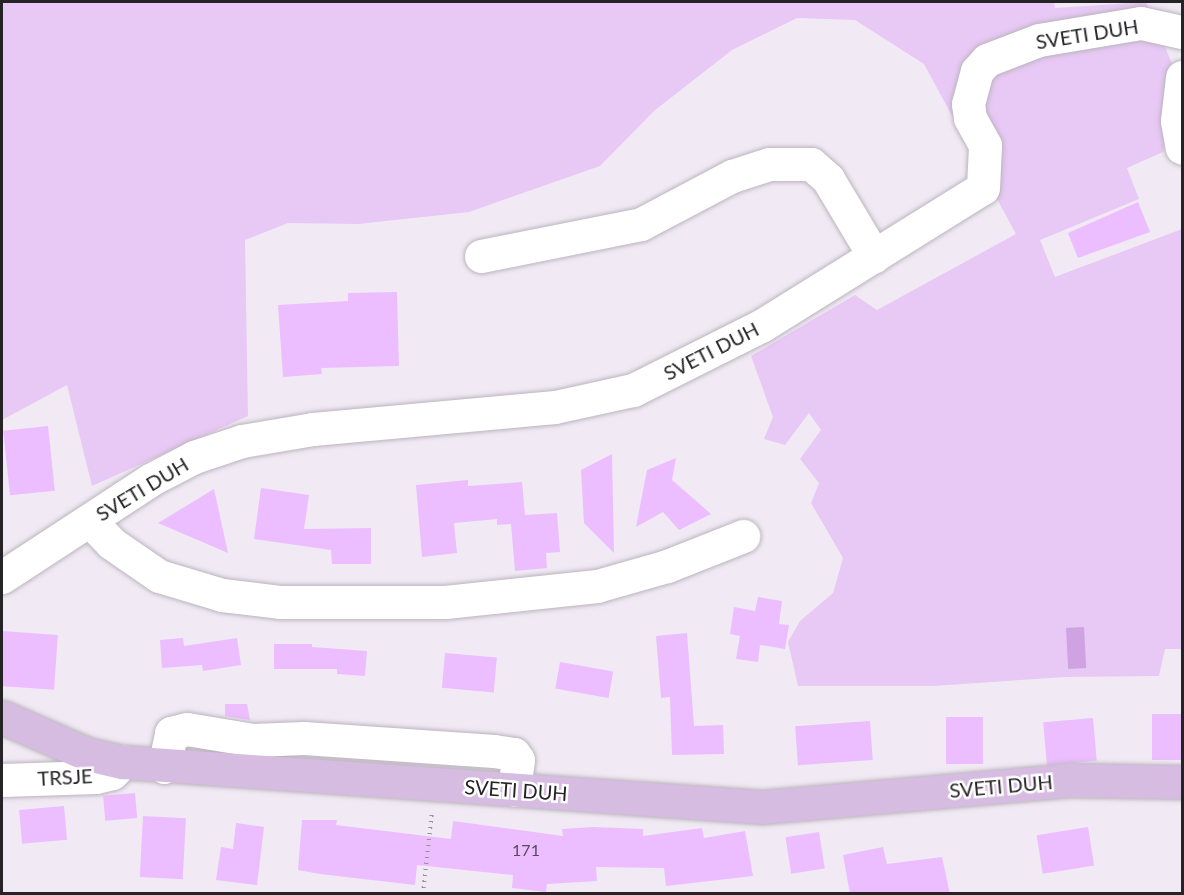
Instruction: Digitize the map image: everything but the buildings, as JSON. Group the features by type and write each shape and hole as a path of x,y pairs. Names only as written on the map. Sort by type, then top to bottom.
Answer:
{"main road":[{"name":"SVETI DUH","path":"2,717 87,754 123,762 164,767 762,807 1070,780 1182,782"}],"street":[{"name":"SVETI DUH","path":"2,577 150,480 194,457 242,441 312,429 555,408 633,390 761,326 983,188 985,145 970,118 968,104 977,71 987,60 1039,40 1142,23 1182,32"},
{"path":"1182,77 1177,121 1182,148"},
{"path":"481,256 641,224 732,176 769,164 811,164 828,179 874,256"},
{"name":"SVETI DUH","path":"90,521 111,543 159,576 222,595 291,603 445,602 597,586 667,566 743,536"},
{"name":"TRSJE","path":"2,780 96,777 112,773 123,762"}],"path":[{"path":"423,894 432,810"},
{"path":"227,894 247,894"}],"shaded area":[{"path":"2,2 1054,2 1055,8 1146,2 1176,73 1163,152 1127,168 1139,199 1040,240 1055,277 1182,229 1182,649 1165,649 1159,676 1065,677 933,686 798,686 788,642 800,621 833,593 843,558 811,503 819,483 800,459 821,430 809,413 785,445 764,439 773,417 751,356 855,295 877,310 1016,234 924,64 855,20 797,18 732,50 654,111 600,166 469,212 358,224 288,223 245,240 248,416 92,486 67,385 2,420"},
{"path":"1084,627 1086,668 1068,669 1066,628"}]}
